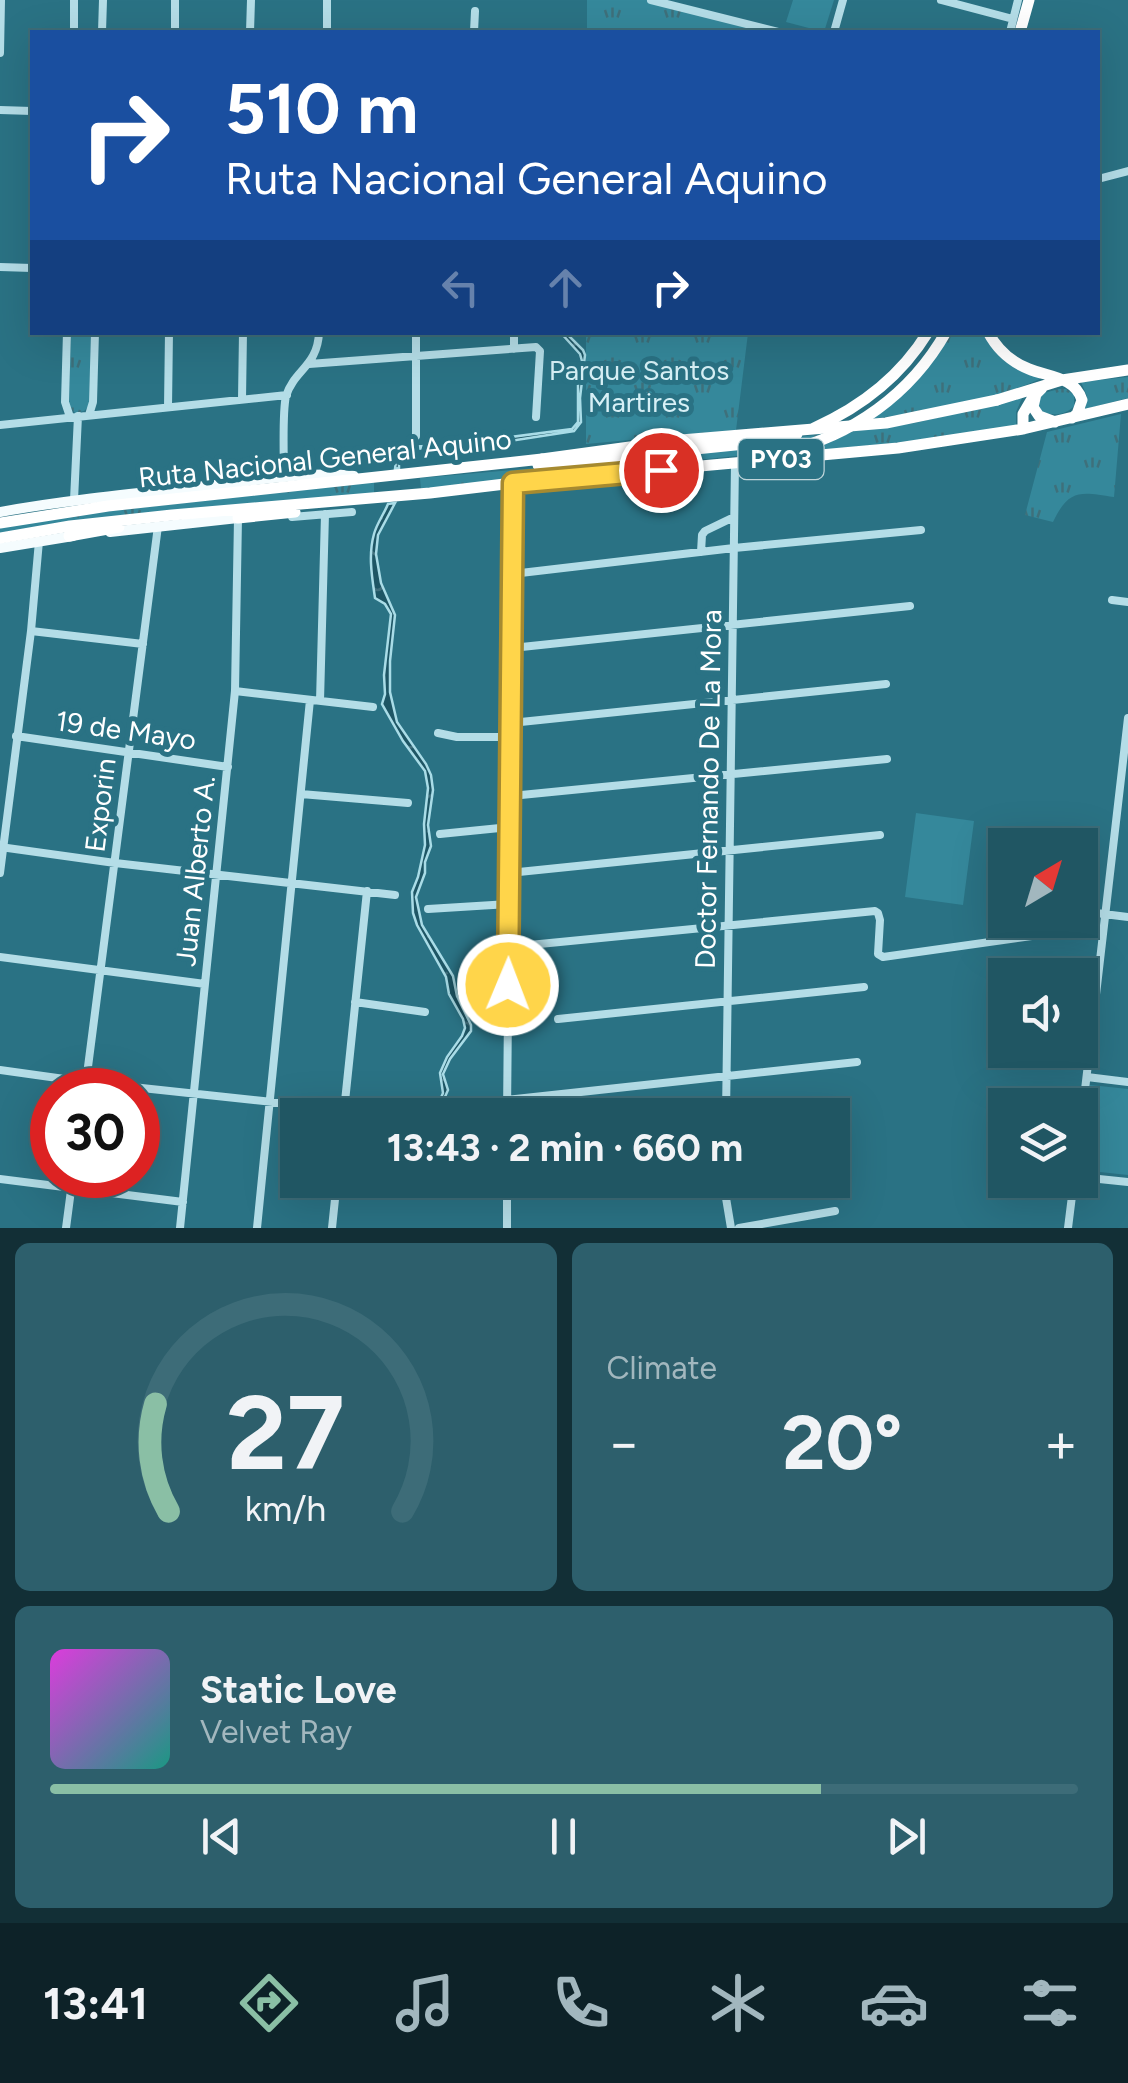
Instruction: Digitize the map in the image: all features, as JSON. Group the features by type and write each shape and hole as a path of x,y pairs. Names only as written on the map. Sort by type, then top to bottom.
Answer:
{"highway":[{"path":"1021,30 1029,0"},
{"name":"PY03","path":"489,466 735,445 795,435 836,418 876,391 898,371 926,335"},
{"name":"PY03","path":"737,463 804,447 857,424 909,382 944,335"},
{"path":"990,335 1010,358 1075,386 1082,400 1072,418"},
{"name":"Ruta Nacional General Aquino","path":"0,522 681,440 886,423 1041,390 1062,380 1128,370"},
{"path":"1041,390 1033,401 1035,412 1054,422"},
{"path":"1023,429 1025,408 1041,390"},
{"name":"Ruta Nacional General Aquino","path":"0,538 172,515 898,448 1023,429 1128,404"},
{"name":"PY03","path":"238,520 312,511 338,501"},
{"path":"69,536 172,515"}],"main road":[{"name":"PY03","path":"0,512 74,500 284,478 330,475 364,479"},
{"path":"181,488 298,486"},
{"name":"PY03","path":"0,548 69,536 238,520"}],"street":[{"path":"0,53 1,0"},
{"path":"74,0 74,30"},
{"path":"102,30 103,0"},
{"path":"175,30 176,0"},
{"path":"250,30 251,0"},
{"path":"326,30 327,0"},
{"path":"651,0 771,30"},
{"path":"835,30 843,0"},
{"path":"941,0 1013,19"},
{"path":"1010,30 1018,0"},
{"path":"474,30 475,11"},
{"path":"0,110 30,111"},
{"path":"1100,178 1128,171"},
{"path":"0,267 30,268"},
{"path":"67,335 66,402 74,417 74,500"},
{"path":"89,415 94,402 95,335"},
{"path":"168,407 169,335"},
{"path":"242,399 243,335"},
{"path":"284,478 287,395 309,364 319,335"},
{"path":"416,335 416,436"},
{"path":"514,335 514,349"},
{"path":"309,364 536,347 540,351 536,417"},
{"path":"0,424 287,395"},
{"name":"Doctor Fernando De La Mora","path":"726,1098 737,463"},
{"path":"507,1098 513,483"},
{"path":"238,520 352,512"},
{"path":"256,1228 301,794 315,701 326,514"},
{"path":"701,552 705,531 734,517"},
{"name":"Juan Alberto A.","path":"180,1228 236,692 238,520"},
{"name":"Exporin","path":"88,1068 158,526"},
{"path":"512,574 920,530"},
{"path":"0,873 39,541"},
{"path":"1112,600 1128,602"},
{"path":"512,648 910,606"},
{"path":"31,631 142,644"},
{"path":"511,723 886,684"},
{"path":"236,692 373,708"},
{"path":"1086,1088 1128,718"},
{"path":"438,732 457,737 511,737"},
{"name":"19 de Mayo","path":"16,736 228,767"},
{"path":"510,796 887,759"},
{"path":"301,794 408,803"},
{"path":"440,834 510,827"},
{"path":"509,873 880,834"},
{"path":"2,847 395,895"},
{"path":"346,1098 367,892"},
{"path":"428,909 508,904"},
{"path":"509,946 875,911 880,917 878,954 883,957 1018,938"},
{"path":"1098,913 1128,917"},
{"path":"0,957 205,984"},
{"path":"558,1018 864,987"},
{"path":"356,1002 425,1012"},
{"path":"525,1098 856,1062"},
{"path":"0,1070 30,1076"},
{"path":"1087,1078 1128,1082"},
{"path":"160,1091 280,1103"},
{"path":"0,1179 30,1183"},
{"path":"1098,1180 1128,1182"},
{"path":"66,1228 70,1198"},
{"path":"151,1198 183,1202"},
{"path":"332,1228 335,1198"},
{"path":"507,1198 507,1228"},
{"path":"725,1198 731,1228"},
{"path":"1068,1228 1073,1198"},
{"path":"740,1228 835,1210"}],"green space":[{"path":"587,0 658,0 770,30 587,30"},
{"path":"793,0 834,0 825,30 786,22"},
{"path":"71,335 91,335 89,406 75,413 69,406"},
{"name":"Parque Santos Martires","path":"586,335 748,335 736,430 586,444"},
{"path":"949,335 987,335 1040,377 979,400 872,419"},
{"path":"1128,377 1128,398 1085,409 1087,396 1081,382"},
{"path":"1059,389 1074,395 1074,406 1058,414 1040,411 1038,400 1044,393"},
{"path":"1022,398 1016,426 805,453 854,431 915,423"},
{"path":"1121,414 1114,497 1077,495 1065,503 1053,522 1025,515 1047,432"},
{"path":"832,433 777,450 735,456 421,489 420,478"},
{"path":"374,482 374,494 0,534 0,527 39,519"},
{"path":"916,813 974,821 963,905 905,897"},
{"path":"1090,1085 1128,1089 1128,1175 1098,1172 1098,1088"}],"water":[{"path":"563,335 568,335 585,355 581,422 574,431 491,446 407,449 395,469 397,452 408,447 480,443 572,429 578,422 580,354"},
{"path":"395,503 378,535 376,554 381,583 395,615 390,692 397,722 426,764 433,790 428,825 431,846 416,897 422,925 453,976 457,996 471,1025 443,1074 448,1090 444,1098 441,1098 440,1073 465,1028 449,994 446,977 413,913 412,892 425,845 425,771 382,704 391,614 375,598 371,550 388,504"}],"route":[{"path":"508,985 513,483 661,470"}]}
